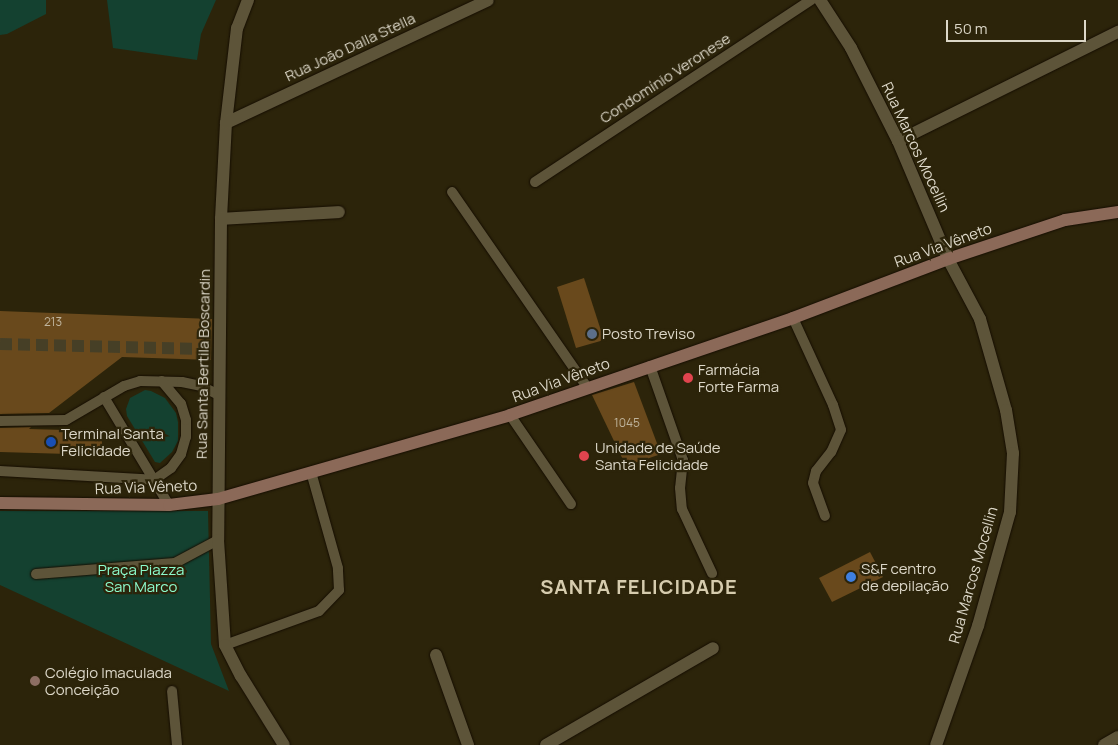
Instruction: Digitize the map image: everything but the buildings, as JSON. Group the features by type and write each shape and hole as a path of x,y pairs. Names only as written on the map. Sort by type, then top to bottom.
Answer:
{"main road":[{"name":"Rua Via Vêneto","path":"0,504 169,505 218,499 510,415 587,387 793,318 948,259 1065,220 1118,212"}],"street":[{"name":"Rua Santa Bertila Boscardin","path":"248,0 238,28 226,124 220,219 218,540 225,645 241,676 284,745"},
{"name":"Rua João Dalla Stella","path":"226,124 488,0"},
{"name":"Rua Marcos Mocellin","path":"820,0 851,48 898,142 948,259 980,319 1006,410 1013,453 1010,512 978,626 936,745"},
{"path":"898,142 1118,32"},
{"path":"220,219 339,212"},
{"path":"546,745 713,648"},
{"path":"436,655 468,745"},
{"path":"1104,745 1118,737"}],"lane":[{"name":"Condomínio Veronese","path":"535,182 810,0"},
{"path":"452,192 587,387"},
{"path":"793,318 833,405 841,430 831,452 816,471 813,483 825,516"},
{"path":"650,366 683,460 680,488 682,509 712,573"},
{"path":"0,421 66,420 131,383 150,380 182,382 201,386 219,395"},
{"path":"0,471 154,480 171,468 181,454 186,437 186,420 180,404 162,381"},
{"path":"104,397 169,505"},
{"path":"510,415 572,504"},
{"path":"225,645 319,612 339,590 338,568 311,472"},
{"path":"36,574 175,563 218,540"},
{"path":"172,691 177,745"}],"green space":[{"path":"0,0 46,0 46,14 7,34 0,35"},
{"path":"107,0 216,0 201,34 197,60 113,48"},
{"path":"145,390 165,398 176,413 178,422 178,441 172,452 160,463 155,462 127,416 126,409 130,398"},
{"name":"Praça Piazza San Marco","path":"0,511 208,511 211,644 229,691 0,585"}],"tunnel":[{"path":"0,344 212,349"}],"place":[{"name":"Posto Treviso","path":"592,334"},
{"name":"Farmácia Forte Farma","path":"688,378"},
{"name":"Terminal Santa Felicidade","path":"51,442"},
{"name":"Unidade de Saúde Santa Felicidade","path":"584,456"},
{"name":"S&F centro de depilação","path":"851,577"},
{"name":"Colégio Imaculada Conceição","path":"35,681"}],"district":[{"name":"SANTA FELICIDADE","path":"639,586"}]}
